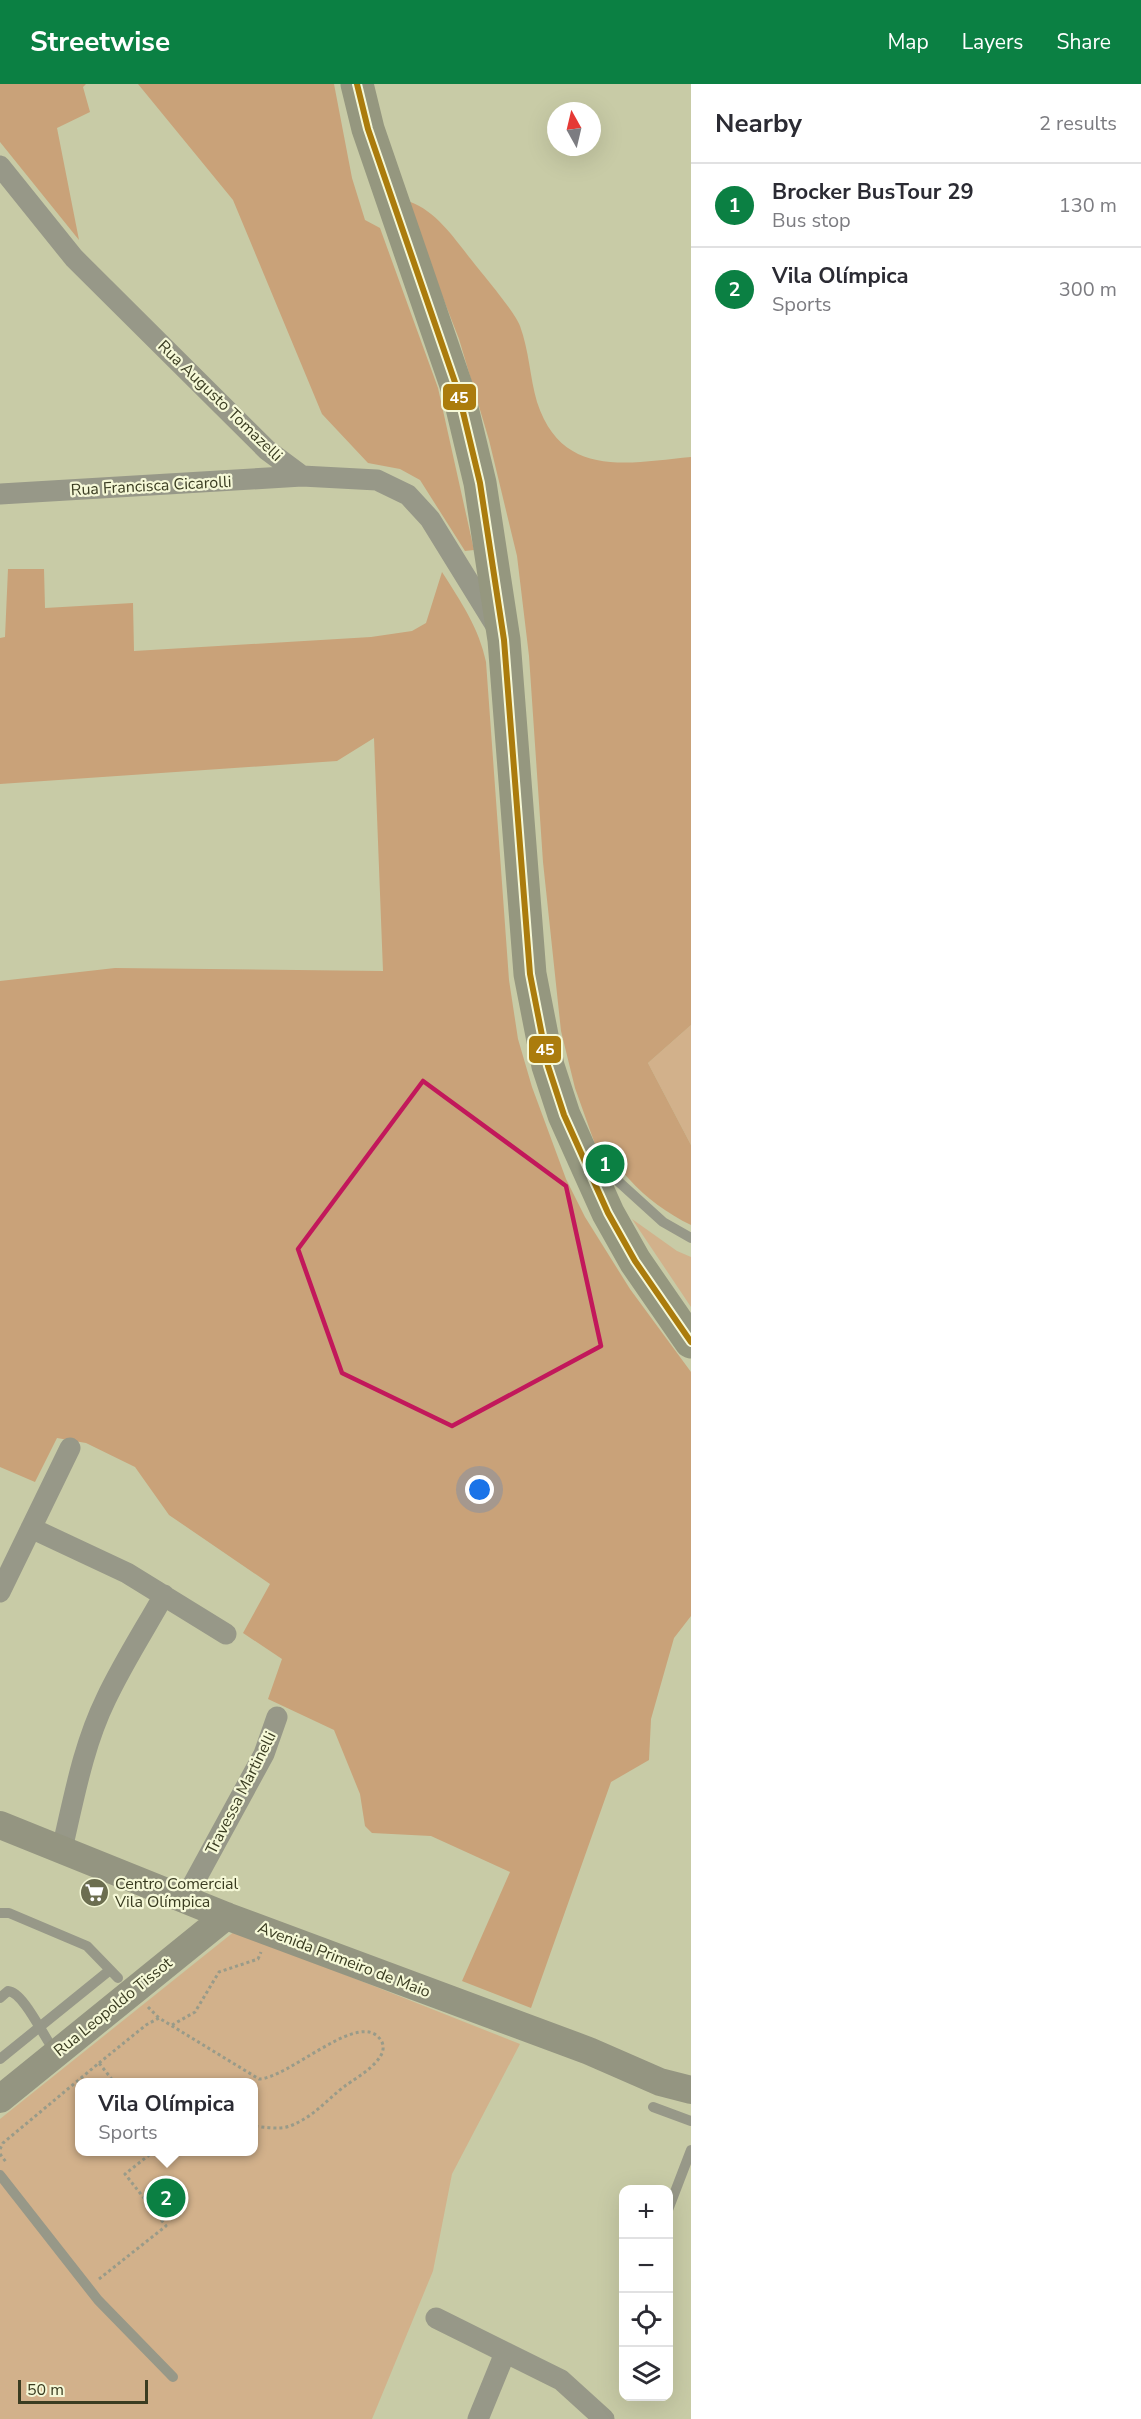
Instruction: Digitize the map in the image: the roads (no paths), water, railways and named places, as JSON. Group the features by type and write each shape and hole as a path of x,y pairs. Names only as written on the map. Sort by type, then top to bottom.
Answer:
{"main road":[{"path":"357,84 368,129 458,391 470,434 492,552 504,640 530,974 548,1066 564,1115 585,1167 635,1261 691,1342"},
{"name":"Avenida Primeiro de Maio","path":"0,1825 206,1908 589,2051 660,2082 691,2090"},
{"name":"Rua Leopoldo Tissot","path":"0,2074 171,1948 206,1908"},
{"name":"Rua Leopoldo Tissot","path":"0,2100 47,2039 114,1974 171,1948"}],"street":[{"name":"Rua Augusto Tomazelli","path":"0,166 74,258 267,450 302,476"},
{"path":"302,476 378,480 408,495 430,519 504,640"},
{"name":"Rua Francisca Cicarolli","path":"0,494 302,476"},
{"path":"0,1592 70,1449"},
{"path":"31,1528 100,1559 164,1595 226,1634"},
{"path":"62,1849 80,1774 97,1721 106,1699 164,1595"},
{"name":"Travessa Martinelli","path":"206,1908 278,1717"},
{"path":"436,2318 561,2380 604,2419"},
{"path":"478,2419 505,2353"}],"lane":[{"path":"585,1167 609,1173 663,1222 691,1238"},
{"path":"0,1913 9,1914 87,1946 114,1974"},
{"path":"0,1998 8,1991 14,1992 47,2039 0,2059"},
{"path":"653,2107 691,2121"},
{"path":"673,2199 691,2150"},
{"path":"0,2175 98,2300 173,2378"}],"place":[{"name":"Brocker BusTour 29","path":"605,1164"},
{"name":"Centro Comercial Vila Olímpica","path":"94,1893"},
{"name":"Vila Olímpica","path":"166,2198"}]}
